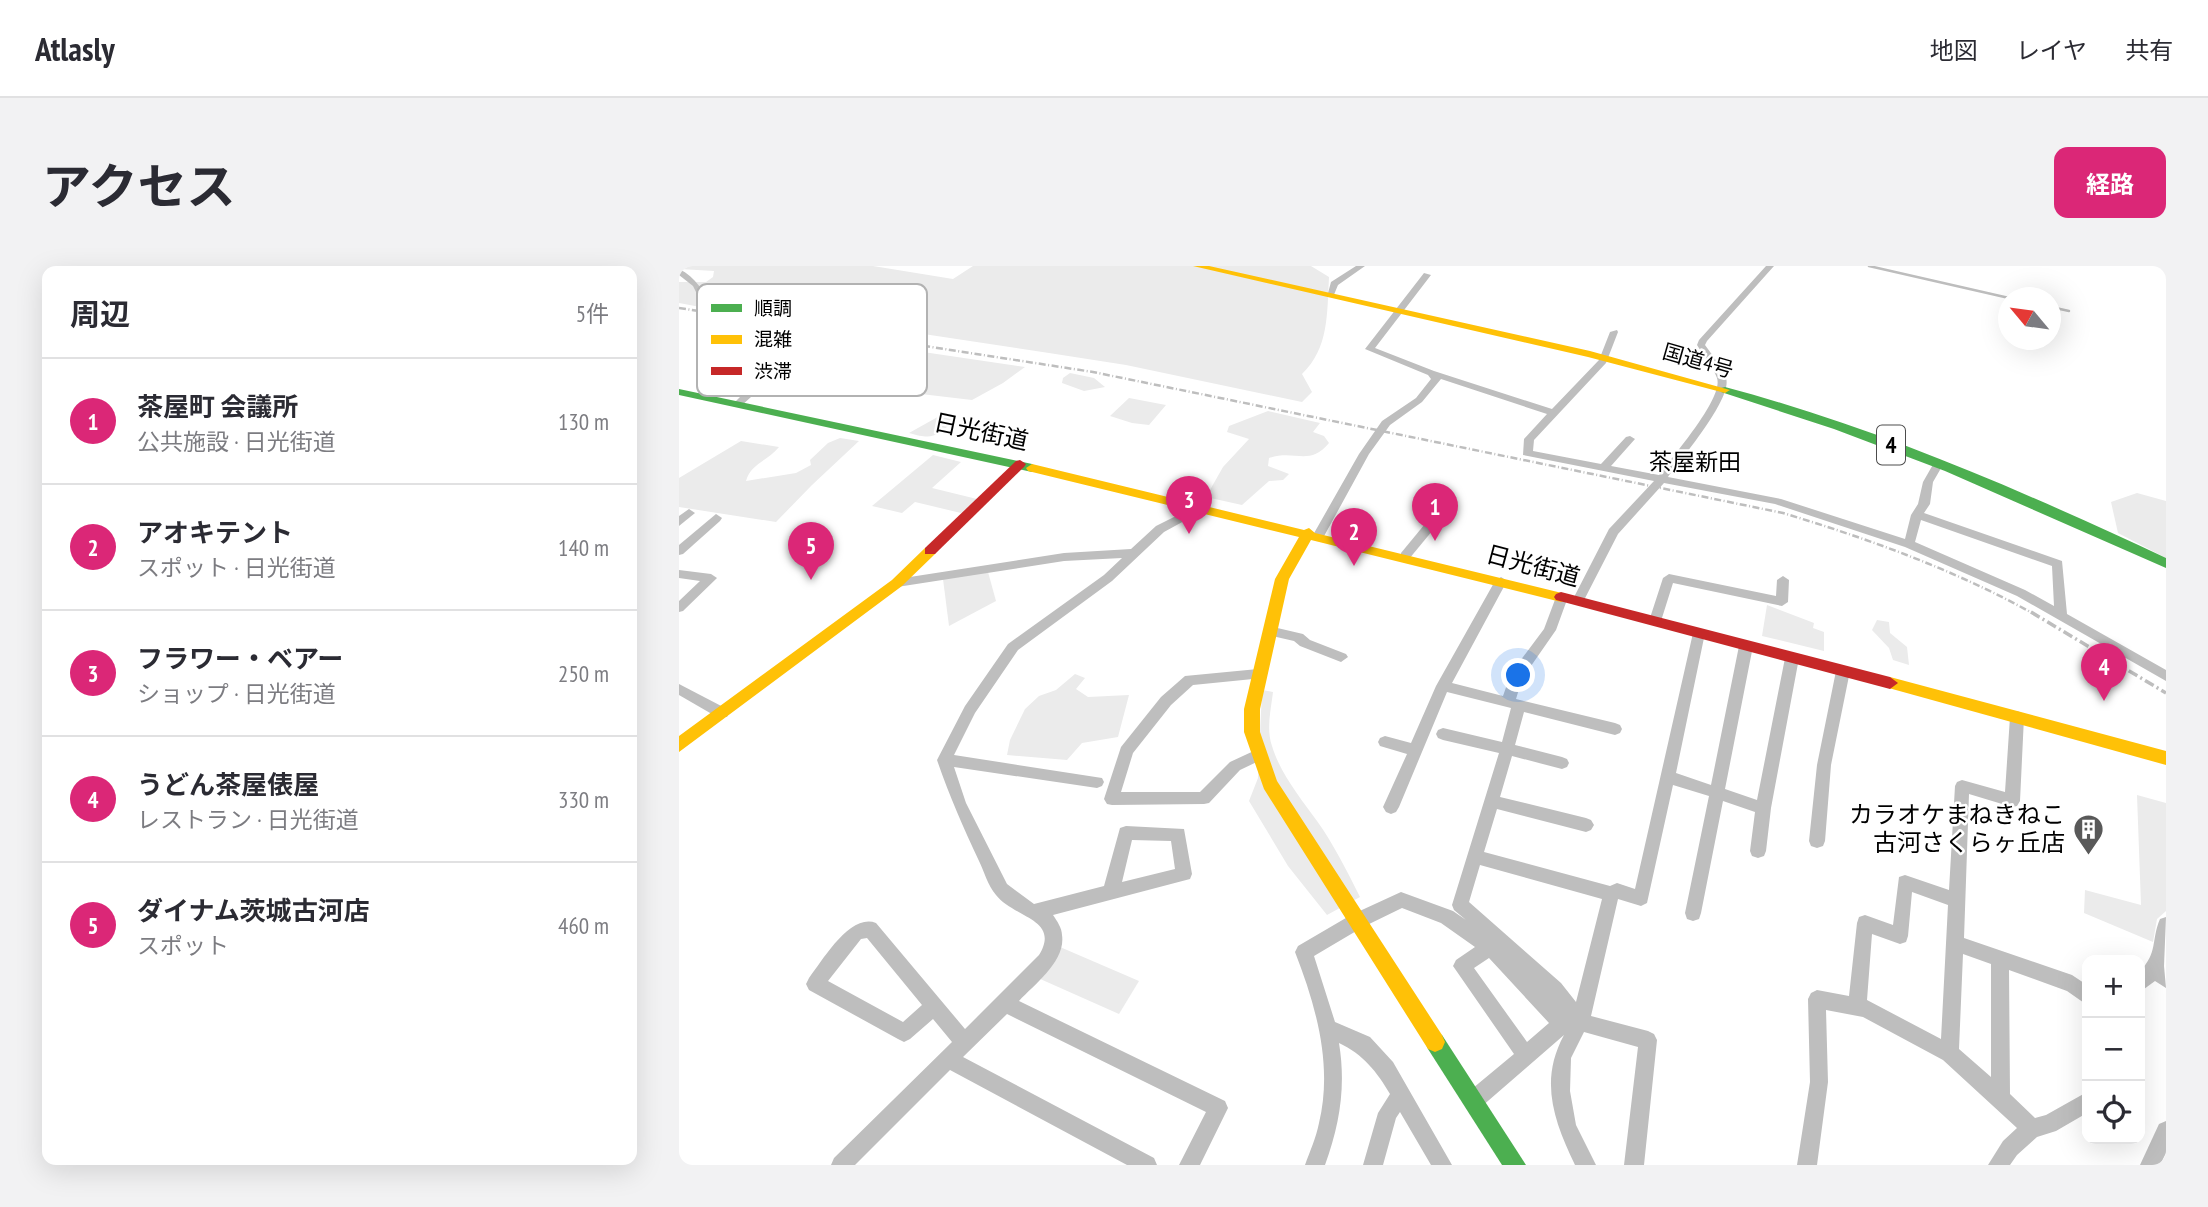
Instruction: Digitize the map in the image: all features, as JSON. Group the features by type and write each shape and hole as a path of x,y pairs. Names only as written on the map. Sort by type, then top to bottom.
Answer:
{"main road":[{"name":"国道4号","path":"1198,266 1604,358 1722,389 1870,437 1939,463 2065,516 2166,564"},
{"name":"日光街道","path":"679,392 697,396"},
{"name":"日光街道","path":"698,396 1020,464 1405,556 2166,758"},
{"path":"679,745 897,583 1020,464"},
{"path":"1314,534 1282,579 1252,709 1252,732 1258,755 1280,802 1515,1165"}],"street":[{"path":"1330,295 1334,284 1361,266"},
{"path":"1578,601 1613,532 1662,479 1710,412 1722,389 1722,379 1701,345 1770,266"},
{"path":"679,271 697,287"},
{"path":"1427,275 1370,349 1431,373 1552,412"},
{"path":"1614,332 1604,358 1529,439 1527,453 1777,501 1909,544 2021,593 2166,676"},
{"path":"1314,534 1386,423 1419,400 1436,379 1431,373"},
{"path":"737,404 746,396"},
{"path":"1604,467 1630,439"},
{"path":"1909,544 1917,515 1924,504 1928,482 1939,463"},
{"path":"841,1165 1005,1003 1045,961 1054,946 1054,933 1047,920 1019,904 1001,889 959,803 944,760 970,710 1013,647 1108,578 1160,529 1202,507"},
{"path":"679,522 689,513"},
{"path":"1917,515 2058,564 2061,614"},
{"path":"1405,556 1438,516"},
{"path":"679,551 716,518"},
{"path":"897,583 1064,557 1135,553"},
{"path":"679,608 711,578 682,577"},
{"path":"1655,621 1669,578 1782,601 1783,580"},
{"path":"1391,807 1443,686 1501,581"},
{"path":"1562,597 1550,630 1516,677 1507,749 1460,905 1555,989 1580,1022 1648,1040 1634,1165"},
{"path":"1269,632 1299,637 1305,643 1341,657"},
{"path":"1476,857 1611,894 1617,891 1641,898 1699,633"},
{"path":"1693,913 1746,646"},
{"path":"1758,851 1763,808 1792,658"},
{"path":"1818,841 1824,765 1843,671"},
{"path":"1258,674 1189,680 1165,701 1126,751 1112,799 1204,798 1235,766 1258,755"},
{"path":"1443,686 1615,729"},
{"path":"679,688 722,713"},
{"path":"1950,1053 1962,786 2012,802 2017,717"},
{"path":"1443,734 1562,763"},
{"path":"1385,742 1415,750"},
{"path":"944,760 1097,782"},
{"path":"1666,776 1763,808"},
{"path":"1492,801 1586,825"},
{"path":"1033,912 1184,874 1178,834 1126,833 1111,892"},
{"path":"1857,1006 1865,923 1900,936 1905,882 1956,900"},
{"path":"1586,1165 1567,1127 1560,1091 1562,1058 1580,1022 1611,894"},
{"path":"1315,1165 1329,1121 1333,1063 1319,991 1304,952 1357,921 1401,900 1447,917 1490,947 1562,1024 1474,1100"},
{"path":"2160,974 2166,925"},
{"path":"935,1006 904,1033 815,984 856,932 870,929 935,1006 964,1042"},
{"path":"1954,943 2072,984 2082,992"},
{"path":"1490,947 1462,967 1526,1056"},
{"path":"2000,959 2000,1097"},
{"path":"1807,1165 1819,1082 1817,999 1865,1008 1950,1053 2032,1129"},
{"path":"1005,1003 1218,1108 1189,1165"},
{"path":"1328,1028 1363,1044 1386,1069 1442,1165"},
{"path":"948,1059 1147,1165"},
{"path":"1373,1165 1388,1113 1402,1094"},
{"path":"1998,1165 2010,1148 2032,1129 2049,1124 2082,1105"},
{"path":"2150,1165 2166,1132"}],"shaded area":[{"path":"685,266 873,266 953,279 973,266 1311,266 1329,277 1327,317 1322,342 1311,364 1302,374 1312,392 1302,402 1126,365 927,335 927,284 697,284 697,306 679,303 679,282 706,282 713,277 714,271 680,269"},
{"path":"927,353 1025,367 972,400 927,395"},
{"path":"1070,373 1094,378 1105,387 1084,391 1062,383 1063,378"},
{"path":"1129,398 1166,405 1149,425 1110,416"},
{"path":"1268,411 1320,423 1313,432 1324,436 1329,443 1322,450 1308,456 1269,458 1268,466 1289,474 1283,480 1269,481 1242,505 1206,497 1223,467 1249,439 1227,432 1229,426"},
{"path":"943,414 954,421 938,434 923,436 909,433"},
{"path":"840,438 859,441 776,522 679,507 679,478 741,441 779,447 752,470 746,481 796,473 811,465 810,460 828,443"},
{"path":"933,455 961,462 932,488 977,499 961,513 915,502 902,513 872,506"},
{"path":"2137,493 2166,501 2166,558 2118,533 2111,502"},
{"path":"988,572 996,601 949,626 943,579"},
{"path":"1767,605 1814,623 1813,628 1824,632 1824,651 1762,636"},
{"path":"1877,620 1889,622 1890,633 1907,647 1909,665 1893,660 1889,648 1872,630"},
{"path":"1075,674 1085,678 1076,689 1088,697 1129,695 1118,737 1082,743 1067,760 1007,755 1010,740 1025,709 1039,696 1056,690"},
{"path":"1262,690 1273,692 1269,733 1280,766 1329,839 1360,897 1327,915 1288,866 1249,801 1258,778"},
{"path":"2137,795 2166,803 2166,911 2157,919 2153,942 2084,913 2085,890 2141,905"},
{"path":"1060,947 1139,981 1119,1014 1038,978"}],"waterway":[{"path":"1869,266 1998,295"},
{"path":"2061,309 2069,311"}],"railway":[{"path":"679,308 697,311"},
{"path":"927,346 1093,372 1783,513 1911,557 1974,583 2034,614"},
{"path":"2031,612 2166,693"}],"traffic: fast":[{"path":"1725,390 1838,427 1949,468 2166,563"},
{"path":"679,392 697,396"},
{"path":"698,396 1032,468"},
{"path":"1435,1042 1515,1165"}],"traffic: slow":[{"path":"1197,266 1590,354 1725,390"},
{"path":"1032,468 1561,597"},
{"path":"1309,532 1282,579 1252,709 1252,732 1270,784 1435,1042"},
{"path":"679,745 897,583 930,551"},
{"path":"1890,683 2166,758"}],"traffic: jam":[{"path":"930,551 1020,464"},
{"path":"1561,597 1890,683"}],"place":[{"name":"フラワー・ベアー","path":"1189,534"},
{"name":"茶屋町 会議所","path":"1435,541"},
{"name":"アオキテント","path":"1354,566"},
{"name":"ダイナム茨城古河店","path":"811,580"},
{"name":"うどん茶屋俵屋","path":"2104,701"},
{"name":"カラオケまねきねこ 古河さくらヶ丘店","path":"2088,856"}],"district":[{"name":"茶屋新田","path":"1695,462"}]}
